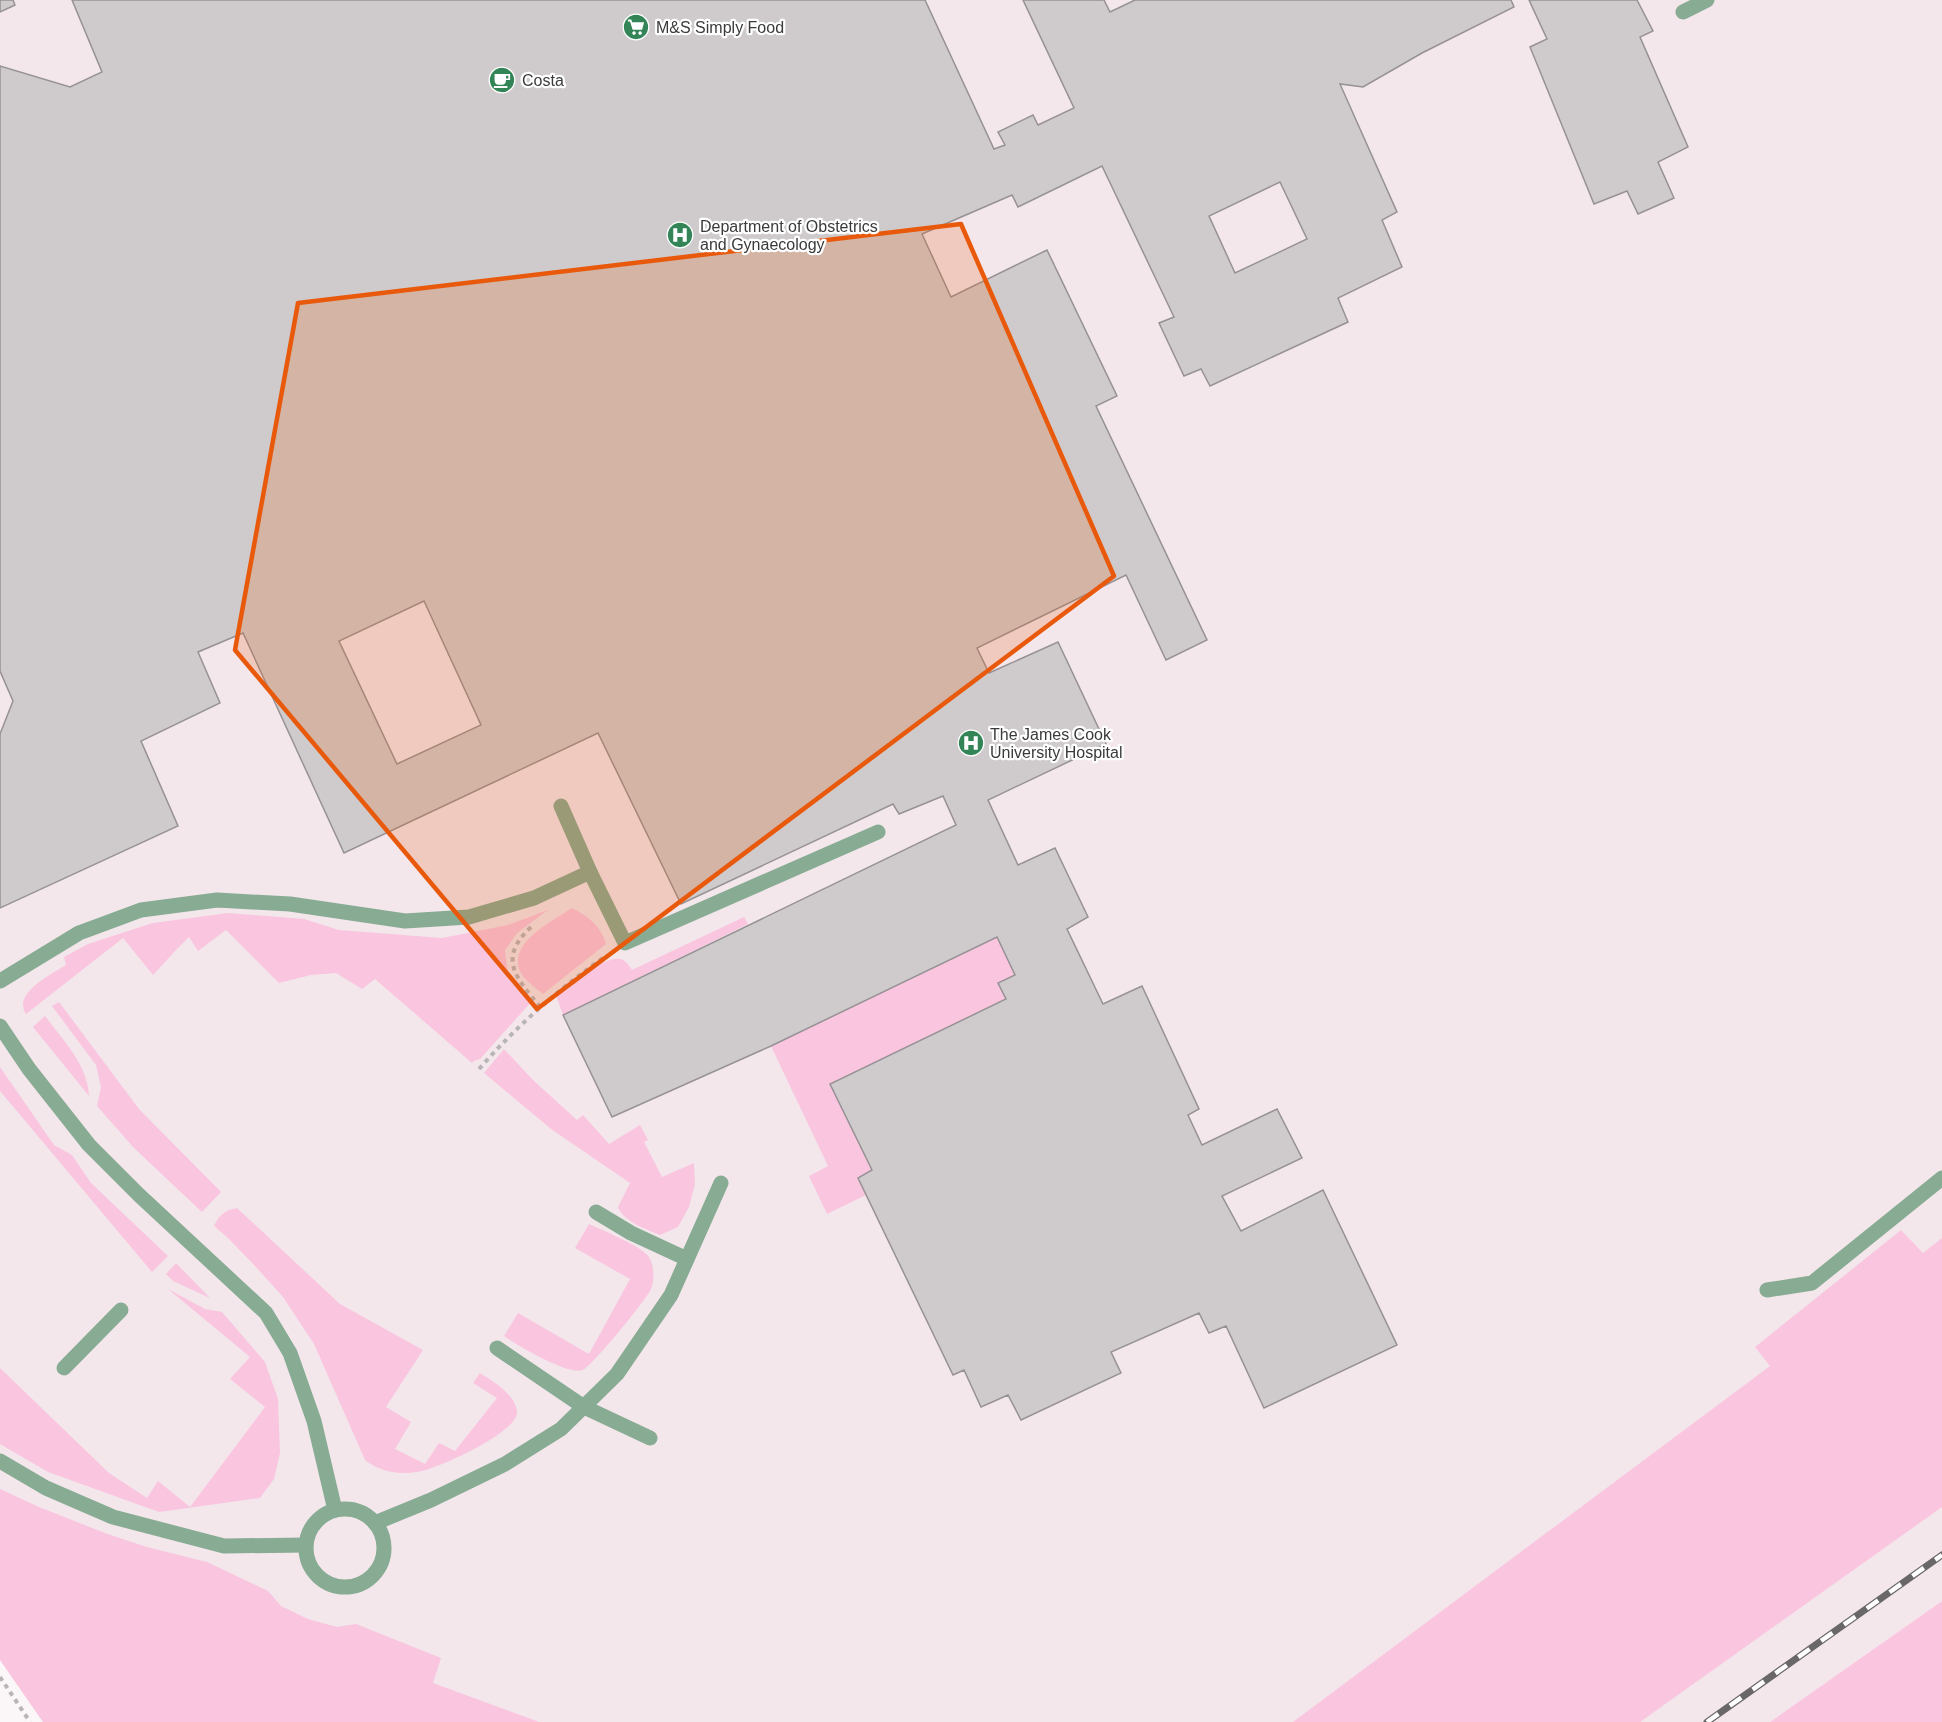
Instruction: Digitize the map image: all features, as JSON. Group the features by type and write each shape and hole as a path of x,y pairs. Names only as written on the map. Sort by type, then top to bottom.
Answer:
{"lane":[{"path":"1683,12 1707,0"},
{"path":"561,806 625,943 878,832"},
{"path":"0,981 79,933 141,910 217,900 290,904 405,921 469,917 534,898 590,872"},
{"path":"0,1026 29,1069 89,1145 139,1195 266,1313 290,1353 314,1420 335,1510"},
{"path":"1767,1290 1812,1283 1942,1178"},
{"path":"375,1523 431,1500 505,1464 561,1429 584,1407 617,1374 671,1294 721,1183"},
{"path":"596,1212 631,1233 687,1259"},
{"path":"64,1368 121,1310"},
{"path":"497,1348 584,1407 650,1438"},
{"path":"0,1461 46,1488 113,1517 224,1546 305,1545"},
{"path":"350,1509 364,1514 375,1523 383,1539 383,1557 375,1574 363,1583 348,1588 331,1586 315,1575 307,1561 305,1545 309,1531 323,1515 335,1510 350,1509"}],"path":[{"path":"537,921 518,939 511,962 520,982 540,1007"},
{"path":"479,1069 503,1042 564,986 625,943"},
{"path":"0,1677 30,1722"}],"highlighted area":[{"path":"961,224 1114,576 537,1009 235,650 298,303"}],"shaded area":[{"name":"The James Cook University Hospital","path":"0,0 1942,0 1942,1601 1770,1722 43,1722 0,1660"},
{"path":"572,908 593,922 601,932 606,944 543,994 520,971 518,960 520,951 534,934"},
{"path":"548,910 517,933 505,950 511,980 518,990 532,1001 480,1059 472,1063 375,979 362,989 336,973 311,975 279,983 226,930 198,951 189,937 153,975 123,938 26,1014 23,1006 24,999 36,985 66,965 64,957 88,944 153,923 228,913 304,919 339,930 442,938 508,925"},
{"path":"744,917 748,924 563,1015 556,995 598,965 616,959 623,960 632,970"},
{"path":"997,937 1015,975 998,983 1006,999 830,1084 872,1170 858,1178 866,1195 827,1214 809,1176 828,1166 771,1046"},
{"path":"59,1002 139,1109 221,1192 202,1212 134,1148 97,1106 101,1087 96,1065 52,1006"},
{"path":"45,1016 79,1063 88,1085 89,1096 33,1027"},
{"path":"504,1049 533,1080 577,1120 583,1115 609,1144 640,1125 648,1140 644,1142 662,1177 694,1163 695,1184 689,1207 678,1227 660,1235 625,1217 618,1207 630,1183 551,1129 484,1073"},
{"path":"0,1067 54,1145 72,1155 91,1183 168,1256 152,1272 0,1091"},
{"path":"237,1208 340,1304 423,1350 386,1407 411,1422 395,1449 425,1464 439,1443 455,1451 497,1398 473,1383 480,1373 503,1389 513,1400 517,1412 514,1420 492,1439 476,1448 421,1471 392,1472 365,1460 314,1344 283,1297 214,1226 223,1214"},
{"path":"589,1224 622,1239 645,1253 652,1264 653,1281 647,1295 608,1345 589,1366 576,1371 543,1359 504,1336 518,1313 589,1354 630,1279 575,1248"},
{"path":"1901,1230 1923,1253 1942,1238 1942,1507 1640,1722 1293,1722 1770,1366 1755,1347"},
{"path":"176,1263 210,1298 173,1281 166,1274"},
{"path":"168,1289 205,1309 222,1312 265,1362 278,1399 280,1453 274,1479 260,1498 159,1512 48,1472 0,1444 0,1368 109,1473 147,1498 158,1481 190,1507 265,1407 230,1379 250,1357"},
{"path":"0,1489 105,1533 147,1547 207,1562 268,1591 281,1606 308,1619 337,1627 356,1624 441,1658 433,1683 539,1722 43,1722 0,1660"},
{"path":"1942,1601 1942,1722 1770,1722"}],"building":[{"path":"0,0 13,0 15,5 0,12"},
{"path":"72,0 925,0 994,149 1005,145 998,132 1033,115 1038,125 1074,108 1023,0 1104,0 1110,12 1135,0 1511,0 1514,7 1422,53 1363,87 1340,84 1397,212 1382,220 1402,267 1338,298 1348,322 1210,386 1201,369 1184,376 1159,323 1174,317 1102,166 1018,207 1012,195 922,234 951,297 1047,250 1117,396 1096,406 1207,640 1166,660 1126,575 977,648 989,673 1058,642 1106,744 988,800 1018,865 1055,848 1088,917 1067,929 1103,1004 1142,986 1199,1109 1188,1115 1202,1145 1277,1109 1302,1158 1222,1196 1241,1231 1323,1190 1397,1345 1264,1408 1226,1326 1209,1333 1199,1313 1111,1352 1121,1373 1021,1420 1008,1395 981,1407 964,1370 953,1375 858,1178 872,1170 830,1084 1006,999 998,983 1015,975 997,937 771,1046 612,1117 563,1015 956,825 943,796 899,814 893,804 681,904 598,733 344,853 243,633 198,652 220,703 141,741 178,826 0,908 0,734 13,701 0,671 0,66 70,87 102,72","holes":["1280,182 1307,239 1235,273 1209,216","424,601 481,725 397,764 339,641"]},
{"path":"1529,0 1637,0 1653,31 1640,37 1688,147 1658,162 1674,198 1638,214 1627,191 1594,204 1530,47 1547,39"}],"railway":[{"path":"1707,1722 1942,1555"}],"place":[{"name":"M&S Simply Food","path":"636,27"},
{"name":"Costa","path":"502,80"},
{"name":"Department of Obstetrics and Gynaecology","path":"680,235"},
{"name":"The James Cook University Hospital","path":"971,743"}]}
